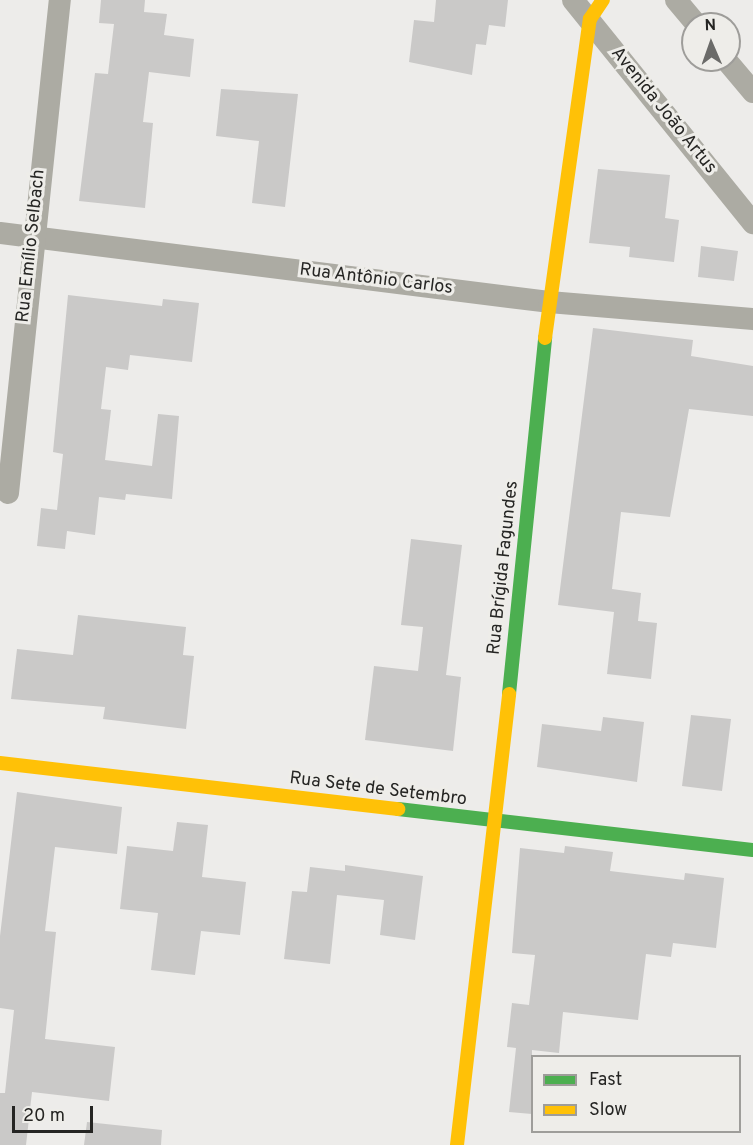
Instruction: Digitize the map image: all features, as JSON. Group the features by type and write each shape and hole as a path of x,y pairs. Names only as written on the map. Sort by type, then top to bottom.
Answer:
{"street":[{"name":"Rua Emílio Selbach","path":"8,493 32,236 60,0"},
{"name":"Avenida João Artus","path":"573,0 753,223"},
{"name":"Rua Brígida Fagundes","path":"457,1145 496,822 549,302 590,20 603,0"},
{"path":"676,0 686,12"},
{"path":"736,72 753,92"},
{"name":"Rua Antônio Carlos","path":"0,233 549,302 753,319"},
{"name":"Rua Sete de Setembro","path":"0,763 753,850"}],"building":[{"path":"101,0 145,0 144,12 167,14 164,35 194,39 190,77 149,72 143,122 153,123 145,208 79,201 95,73 108,74 114,24 99,23"},
{"path":"436,0 508,0 505,27 489,25 486,45 476,44 472,75 409,62 414,20 434,22"},
{"path":"221,89 298,94 285,207 252,203 259,141 216,136"},
{"path":"598,169 670,175 665,218 679,220 674,262 629,257 630,247 589,243"},
{"path":"701,246 738,251 734,281 698,277"},
{"path":"68,295 162,306 163,299 199,303 192,362 130,355 128,370 106,367 101,409 111,410 105,460 152,466 158,414 179,416 172,499 126,494 125,500 99,497 95,535 67,531 65,549 37,546 41,508 57,510 63,454 53,452"},
{"path":"593,328 693,340 691,356 753,366 753,416 689,409 670,517 621,512 612,589 641,593 638,621 657,623 651,679 607,674 614,612 558,605"},
{"path":"411,539 462,545 446,675 461,677 453,751 365,740 374,666 418,671 423,627 401,625"},
{"path":"78,615 186,627 183,655 194,656 186,729 103,719 105,707 11,699 17,649 73,655"},
{"path":"691,715 731,719 722,791 682,786"},
{"path":"603,717 644,722 637,782 537,767 542,724 601,731"},
{"path":"17,792 122,807 117,854 55,847 45,931 56,932 45,1039 115,1047 109,1101 32,1092 26,1145 0,1145 0,1093 5,1093 14,1010 0,1008 0,936"},
{"path":"177,822 208,825 202,877 246,882 240,935 201,931 195,975 151,970 158,913 120,909 127,846 173,851"},
{"path":"565,846 613,852 610,871 684,880 685,873 724,878 716,948 673,943 671,957 646,954 638,1020 563,1012 559,1053 532,1050 531,1114 509,1112 516,1048 507,1047 512,1003 529,1005 535,955 512,953 520,848 564,853"},
{"path":"345,865 423,876 415,940 380,935 384,900 337,895 330,964 284,959 292,891 307,892 310,867 345,871"},
{"path":"87,1122 162,1130 161,1145 84,1145"}],"traffic: fast":[{"path":"509,694 545,338"},
{"path":"398,809 753,850"}],"traffic: slow":[{"path":"545,338 590,19 603,0"},
{"path":"457,1145 509,694"},
{"path":"0,763 398,809"}]}
